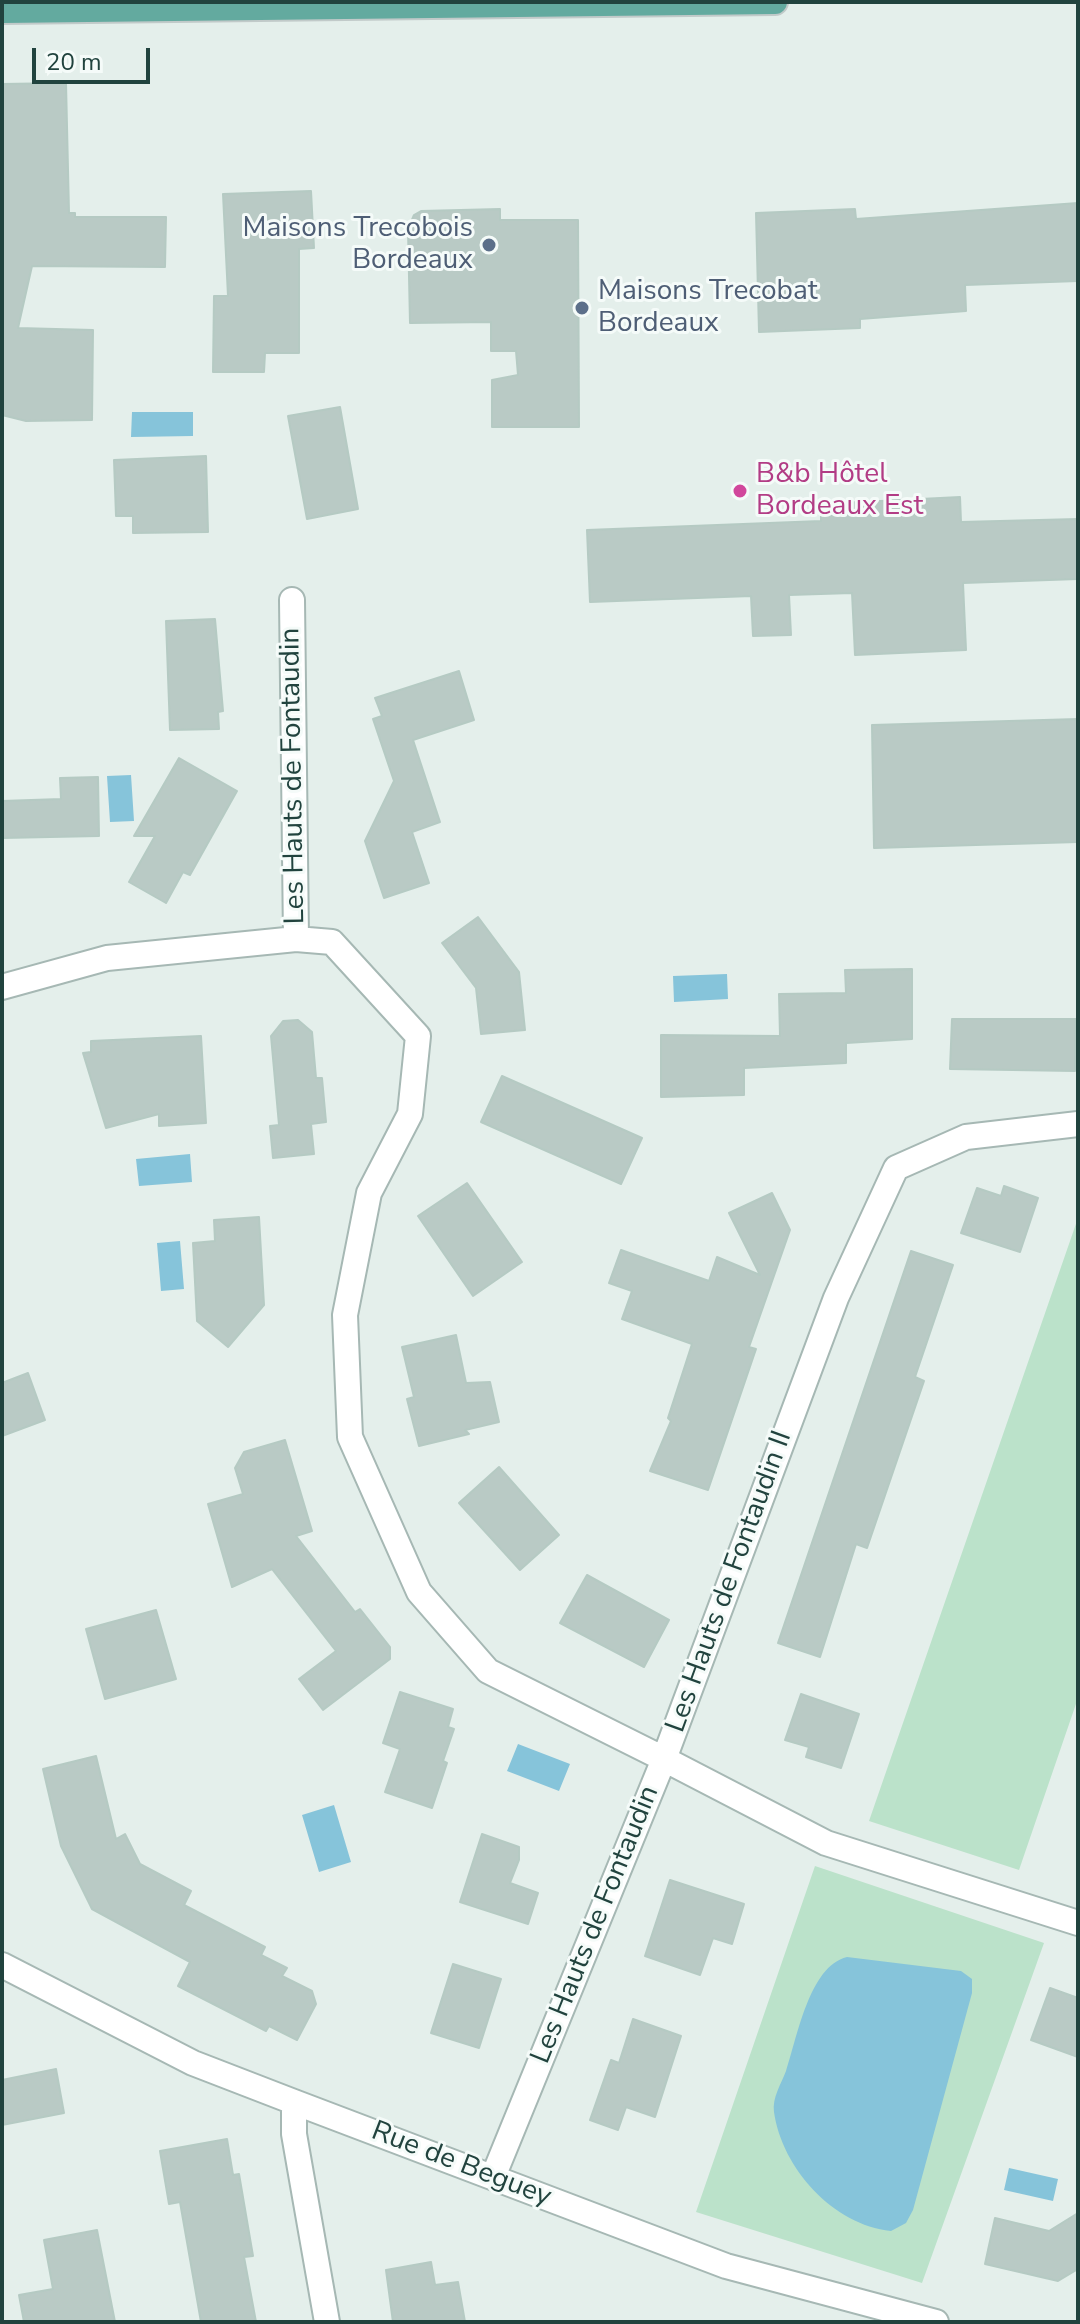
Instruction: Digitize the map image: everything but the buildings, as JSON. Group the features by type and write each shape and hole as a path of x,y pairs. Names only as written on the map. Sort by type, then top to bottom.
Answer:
{"main road":[{"path":"2,11 775,2"}],"street":[{"name":"Les Hauts de Fontaudin","path":"292,600 296,939 332,942 418,1036 410,1114 369,1193 345,1315 350,1437 419,1592 488,1671 664,1759 493,2177"},
{"path":"2,987 107,958 296,939"},
{"name":"Les Hauts de Fontaudin II","path":"1078,1124 966,1137 896,1168 836,1298 664,1759 826,1843 1078,1923"},
{"name":"Rue de Beguey","path":"2,1965 193,2063 294,2102 726,2266 936,2322"},
{"path":"294,2102 294,2134 327,2322"}],"green space":[{"path":"1078,1218 1078,1698 1019,1870 869,1821"},
{"path":"815,1866 1044,1943 922,2283 696,2212"}],"water":[{"path":"132,412 193,412 193,436 131,437"},
{"path":"131,775 134,821 110,822 107,776"},
{"path":"727,974 728,999 674,1002 673,976"},
{"path":"190,1154 192,1182 139,1186 136,1159"},
{"path":"180,1241 184,1289 161,1291 157,1243"},
{"path":"518,1744 570,1764 559,1791 507,1771"},
{"path":"334,1805 351,1862 319,1872 302,1815"},
{"path":"847,1957 961,1971 972,1979 972,1993 913,2210 906,2223 891,2231 849,2218 814,2190 799,2173 788,2153 774,2112 776,2096 806,2005 823,1974 834,1963"},
{"path":"1009,2168 1058,2179 1053,2201 1004,2190"}],"place":[{"name":"Maisons Trecobois Bordeaux","path":"489,245"},
{"name":"Maisons Trecobat Bordeaux","path":"582,308"},
{"name":"B&b Hôtel Bordeaux Est","path":"740,491"}]}
